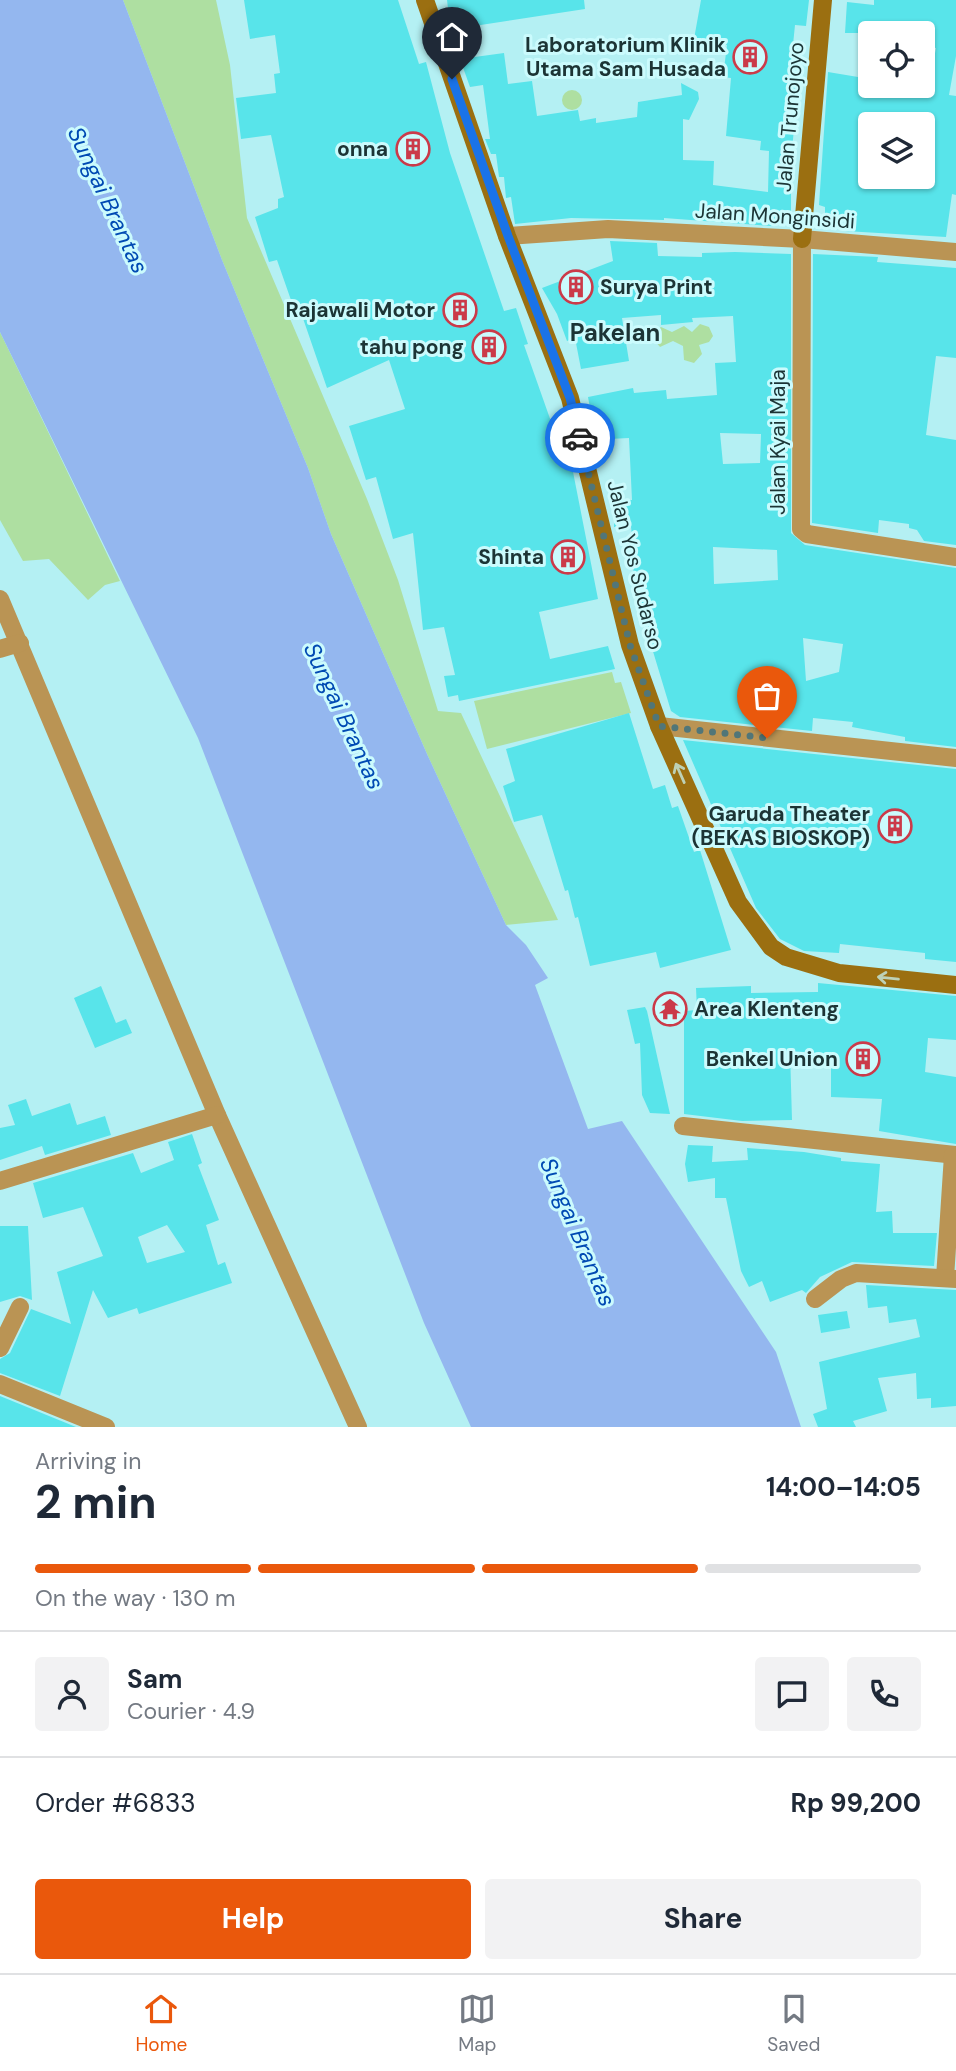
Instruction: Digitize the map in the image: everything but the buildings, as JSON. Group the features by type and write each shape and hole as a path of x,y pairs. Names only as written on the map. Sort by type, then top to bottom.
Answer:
{"main road":[{"name":"Jalan Yos Sudarso","path":"425,0 508,236 570,398 630,645 659,726 738,902 771,947 786,957 839,973 956,985"},
{"name":"Jalan Trunojoyo","path":"802,239 823,0"}],"street":[{"name":"Jalan Monginsidi","path":"508,236 608,229 802,239 956,252"},
{"name":"Jalan Kyai Maja","path":"802,239 801,528 807,534 956,558"},
{"path":"0,599 217,1115 358,1427"},
{"path":"0,649 20,643"},
{"path":"659,726 956,758"},
{"path":"0,1181 217,1115"},
{"path":"683,1126 954,1155 951,1278 856,1273 841,1279 815,1298"},
{"path":"0,1348 20,1307"},
{"path":"0,1384 106,1427"}],"green space":[{"path":"123,0 216,0 230,65 247,218 367,499 398,580 438,711 461,713 558,920 506,925 427,754 331,534 308,468 222,260"},
{"path":"572,90 579,93 582,100 579,107 572,110 565,107 562,100 565,93"},
{"path":"700,324 709,327 713,336 709,342 699,345 702,354 694,363 684,360 683,346 673,341 660,347 655,341 654,332 661,327 672,332 684,326 692,332"},
{"path":"0,332 120,581 105,585 88,600 49,559 23,561 0,520"},
{"path":"612,672 615,683 621,682 631,713 487,749 474,701"}],"water":[{"name":"Sungai Brantas","path":"0,0 123,0 222,260 308,468 331,534 427,754 506,925 526,945 548,978 535,985 588,1129 622,1121 776,1352 801,1427 471,1427 424,1323 198,738 0,332"}],"way so far":[{"path":"580,438 630,645 659,726 767,738"}],"place":[{"name":"Laboratorium Klinik Utama Sam Husada","path":"750,57"},
{"name":"onna","path":"413,149"},
{"name":"Surya Print","path":"576,287"},
{"name":"Rajawali Motor","path":"460,310"},
{"name":"tahu pong","path":"489,347"},
{"name":"Shinta","path":"568,557"},
{"name":"Garuda Theater (BEKAS BIOSKOP)","path":"895,826"},
{"name":"Area Klenteng","path":"670,1009"},
{"name":"Benkel Union","path":"863,1059"}],"district":[{"name":"Pakelan","path":"615,332"}],"route":[{"path":"452,79 570,398 580,438"}]}
